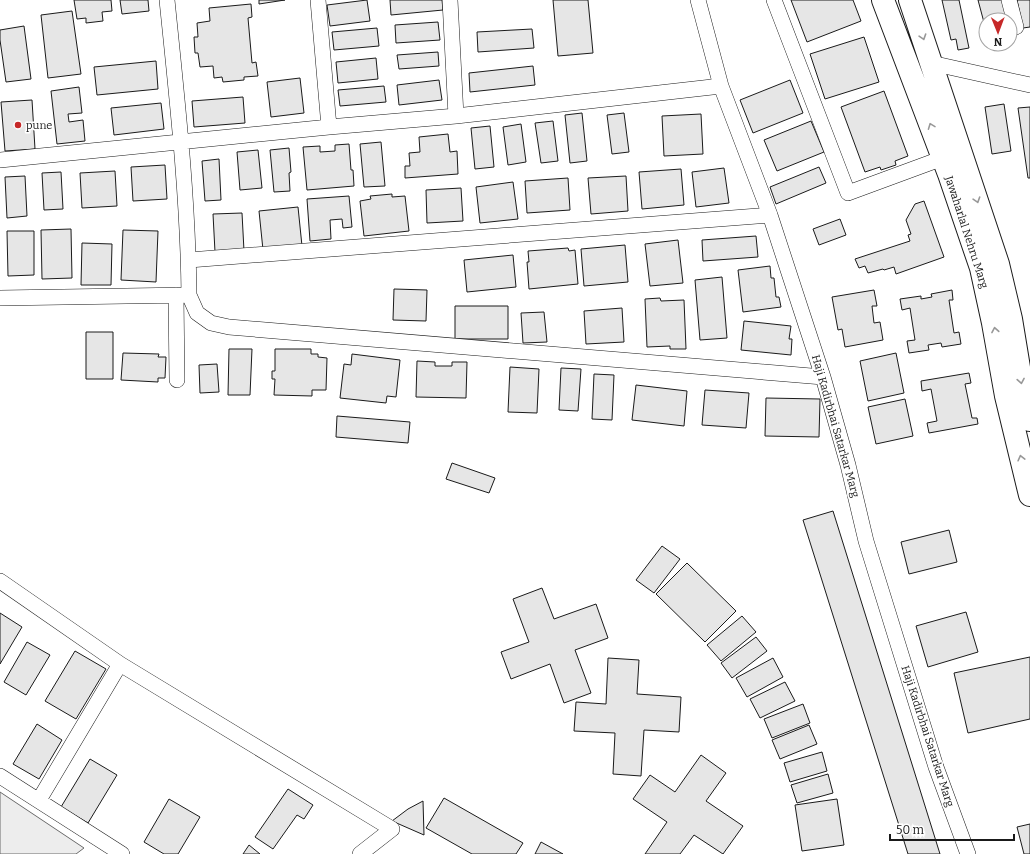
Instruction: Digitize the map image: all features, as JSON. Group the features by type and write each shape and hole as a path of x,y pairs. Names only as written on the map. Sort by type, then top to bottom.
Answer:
{"main road":[{"name":"Jawaharlal Nehru Marg","path":"883,0 953,166 998,264 1011,319 1023,392 1030,420"},
{"name":"Jawaharlal Nehru Marg","path":"910,0 931,63 953,166 981,268 993,323 1006,396 1030,495"}],"street":[{"path":"167,0 182,141 189,260 183,295 177,380"},
{"path":"318,0 329,127"},
{"path":"450,0 456,116"},
{"name":"Haji Kadirbhai Satarkar Marg","path":"698,0 722,86 770,215 823,377 848,465 866,541 936,767 968,854"},
{"path":"774,0 848,193 953,166"},
{"path":"1009,0 1012,12"},
{"path":"931,63 1030,85"},
{"path":"0,160 182,141 456,116 722,86"},
{"path":"189,260 770,215"},
{"path":"183,295 197,313 211,323 229,327 823,377"},
{"path":"0,298 183,295"},
{"path":"0,581 120,664 392,829 360,854"},
{"path":"39,800 120,664"},
{"path":"0,776 39,800 104,850 122,854"}],"shaded area":[{"path":"0,792 84,848 76,854 0,854"}],"building":[{"path":"74,0 111,0 112,11 102,12 103,21 86,23 86,18 77,19"},
{"path":"120,0 148,0 149,11 122,14"},
{"path":"259,0 285,0 259,4"},
{"path":"367,0 370,21 330,26 327,5"},
{"path":"390,0 442,0 443,10 391,15"},
{"path":"553,0 588,0 593,53 558,56"},
{"path":"791,0 853,0 861,21 807,42"},
{"path":"942,0 959,0 969,48 958,50 956,39 951,40"},
{"path":"978,0 1003,0 1006,12 981,12"},
{"path":"1017,0 1030,0 1030,27 1023,28"},
{"path":"251,4 252,17 248,18 252,63 256,62 258,76 244,77 244,80 223,82 222,77 214,78 213,66 200,67 198,53 195,53 194,37 198,37 197,23 210,21 209,8"},
{"path":"72,11 81,74 48,78 41,15"},
{"path":"438,22 440,40 396,43 395,25"},
{"path":"24,26 31,79 6,82 0,30"},
{"path":"377,28 379,46 334,50 332,32"},
{"path":"532,29 534,48 478,52 477,32"},
{"path":"864,37 879,82 825,99 810,54"},
{"path":"438,52 439,66 399,69 397,55"},
{"path":"376,58 378,79 338,83 336,62"},
{"path":"156,61 158,89 97,95 94,67"},
{"path":"533,66 535,85 470,92 469,73"},
{"path":"300,78 304,113 271,117 267,82"},
{"path":"439,80 442,100 399,105 397,85"},
{"path":"790,80 803,113 753,133 740,100"},
{"path":"384,86 386,102 340,106 338,90"},
{"path":"79,87 82,113 68,114 69,122 83,120 85,141 57,144 51,91"},
{"path":"884,91 908,156 895,161 896,165 881,170 880,167 865,172 841,107"},
{"path":"243,97 245,123 194,127 192,101"},
{"name":"pune","path":"32,100 35,149 5,151 1,102"},
{"path":"161,103 164,129 114,135 111,108"},
{"path":"1004,104 1011,151 992,154 985,107"},
{"path":"1030,107 1030,178 1028,178 1018,108"},
{"path":"582,113 587,161 570,163 565,115"},
{"path":"624,113 629,152 612,154 607,115"},
{"path":"701,114 703,154 664,156 662,116"},
{"path":"553,121 558,161 541,163 535,123"},
{"path":"811,121 824,152 777,171 764,140"},
{"path":"521,124 526,162 508,165 503,127"},
{"path":"490,126 494,167 475,169 471,128"},
{"path":"448,134 450,152 457,151 458,174 405,178 405,166 410,166 409,153 420,152 419,137"},
{"path":"381,142 385,186 364,187 360,144"},
{"path":"349,144 354,186 307,190 303,147 320,146 320,152 335,151 335,145"},
{"path":"289,148 291,172 289,173 290,191 274,192 270,150"},
{"path":"258,150 262,188 240,190 237,152"},
{"path":"219,159 221,200 205,201 202,161"},
{"path":"165,165 167,199 133,201 131,167"},
{"path":"819,167 826,183 776,204 770,187"},
{"path":"724,168 729,203 696,207 692,172"},
{"path":"681,169 684,205 642,209 639,172"},
{"path":"115,171 117,206 82,208 80,173"},
{"path":"61,172 63,209 44,210 42,173"},
{"path":"25,176 27,216 7,218 5,177"},
{"path":"626,176 628,211 591,214 588,178"},
{"path":"568,178 570,210 527,213 525,181"},
{"path":"513,182 518,219 480,223 476,187"},
{"path":"461,188 463,221 427,223 426,190"},
{"path":"392,194 392,197 405,196 409,231 364,236 360,201 371,199 370,196"},
{"path":"349,196 352,227 343,228 342,219 330,220 331,239 310,241 307,199"},
{"path":"924,201 944,257 896,274 894,267 868,273 865,266 859,268 855,259 910,241 908,235 911,234 906,220 915,204"},
{"path":"298,207 302,246 263,250 259,211"},
{"path":"242,213 244,251 215,252 213,214"},
{"path":"840,219 846,235 819,245 813,229"},
{"path":"71,229 72,278 42,279 41,230"},
{"path":"123,230 158,231 156,282 121,280"},
{"path":"7,231 34,231 34,275 8,276"},
{"path":"756,236 758,257 703,261 702,240"},
{"path":"678,240 683,283 650,286 645,244"},
{"path":"82,243 112,244 111,285 81,285"},
{"path":"625,245 628,282 584,286 581,249"},
{"path":"568,248 569,251 575,250 578,284 529,289 527,262 529,262 528,251"},
{"path":"513,255 516,287 467,292 464,260"},
{"path":"770,266 771,278 774,278 776,297 779,297 781,307 743,312 738,270"},
{"path":"722,277 727,338 700,340 695,280"},
{"path":"394,289 427,290 426,321 393,320"},
{"path":"874,290 877,306 872,306 874,323 880,322 883,340 845,347 842,329 838,330 832,297"},
{"path":"952,290 953,300 949,300 954,333 959,332 961,344 942,347 941,343 928,345 929,350 909,353 907,341 915,340 910,308 902,310 900,299 921,296 921,299 932,297 931,294"},
{"path":"660,298 661,301 684,300 686,349 670,349 670,346 647,347 645,299"},
{"path":"455,306 508,306 508,339 455,339"},
{"path":"622,308 624,342 586,344 584,311"},
{"path":"544,312 547,342 523,343 521,313"},
{"path":"744,321 791,326 789,339 792,339 791,355 741,350"},
{"path":"86,332 113,332 113,379 86,379"},
{"path":"229,349 252,349 250,395 228,395"},
{"path":"275,349 311,349 311,354 318,354 318,357 327,358 326,390 312,390 312,396 274,395 275,379 272,379 272,371 275,371"},
{"path":"123,353 159,354 158,357 166,357 165,378 158,378 158,382 121,380"},
{"path":"896,353 904,393 868,401 860,361"},
{"path":"352,354 400,360 396,397 387,396 386,403 340,398 344,364 351,365"},
{"path":"417,361 435,362 435,366 452,366 452,362 467,362 466,398 416,397"},
{"path":"217,364 219,392 200,393 199,365"},
{"path":"510,367 539,369 537,413 508,412"},
{"path":"561,368 581,369 578,411 559,410"},
{"path":"969,373 971,383 965,384 972,418 977,418 978,424 929,433 927,423 937,421 931,389 922,391 921,381"},
{"path":"594,374 614,375 612,420 592,419"},
{"path":"636,385 687,391 684,426 632,420"},
{"path":"705,390 749,393 746,428 702,425"},
{"path":"766,398 820,399 819,437 765,436"},
{"path":"905,399 913,436 876,444 868,407"},
{"path":"337,416 410,422 408,443 336,437"},
{"path":"452,463 495,478 489,493 446,479"},
{"path":"833,511 940,854 908,854 803,520"},
{"path":"949,530 957,562 909,574 901,542"},
{"path":"662,546 680,559 654,593 636,580"},
{"path":"687,563 736,611 705,642 656,594"},
{"path":"542,588 554,619 596,604 608,638 575,650 591,693 564,703 550,664 511,679 501,652 529,642 513,599"},
{"path":"966,612 978,652 928,667 916,626"},
{"path":"0,613 22,627 0,664"},
{"path":"742,616 756,632 721,661 707,645"},
{"path":"756,637 767,651 732,678 721,663"},
{"path":"27,642 50,655 26,695 4,682"},
{"path":"75,651 106,669 76,719 45,701"},
{"path":"1030,657 1030,719 968,733 954,673"},
{"path":"608,658 639,660 637,694 681,697 679,732 644,730 641,776 613,774 615,733 574,731 576,702 606,704"},
{"path":"773,658 783,677 747,697 736,678"},
{"path":"785,682 795,701 760,718 750,699"},
{"path":"803,704 810,723 772,738 764,719"},
{"path":"37,724 62,740 39,779 13,764"},
{"path":"809,725 817,744 780,759 772,740"},
{"path":"822,752 827,771 790,782 784,763"},
{"path":"701,755 726,773 706,801 743,826 723,854 694,835 680,854 645,854 667,822 633,799 650,775 675,792"},
{"path":"90,759 117,775 88,823 61,807"},
{"path":"828,774 833,793 797,803 791,785"},
{"path":"288,789 313,805 304,819 297,815 273,849 255,837"},
{"path":"444,798 523,843 516,854 472,854 426,828"},
{"path":"169,799 200,817 178,854 164,854 144,842"},
{"path":"837,799 844,845 802,851 795,805"},
{"path":"423,801 424,835 392,821 408,809"},
{"path":"1030,824 1030,854 1024,854 1017,827"},
{"path":"541,842 563,854 535,854"},
{"path":"249,845 260,854 243,854"}],"place":[{"name":"pune","path":"18,125"}]}
